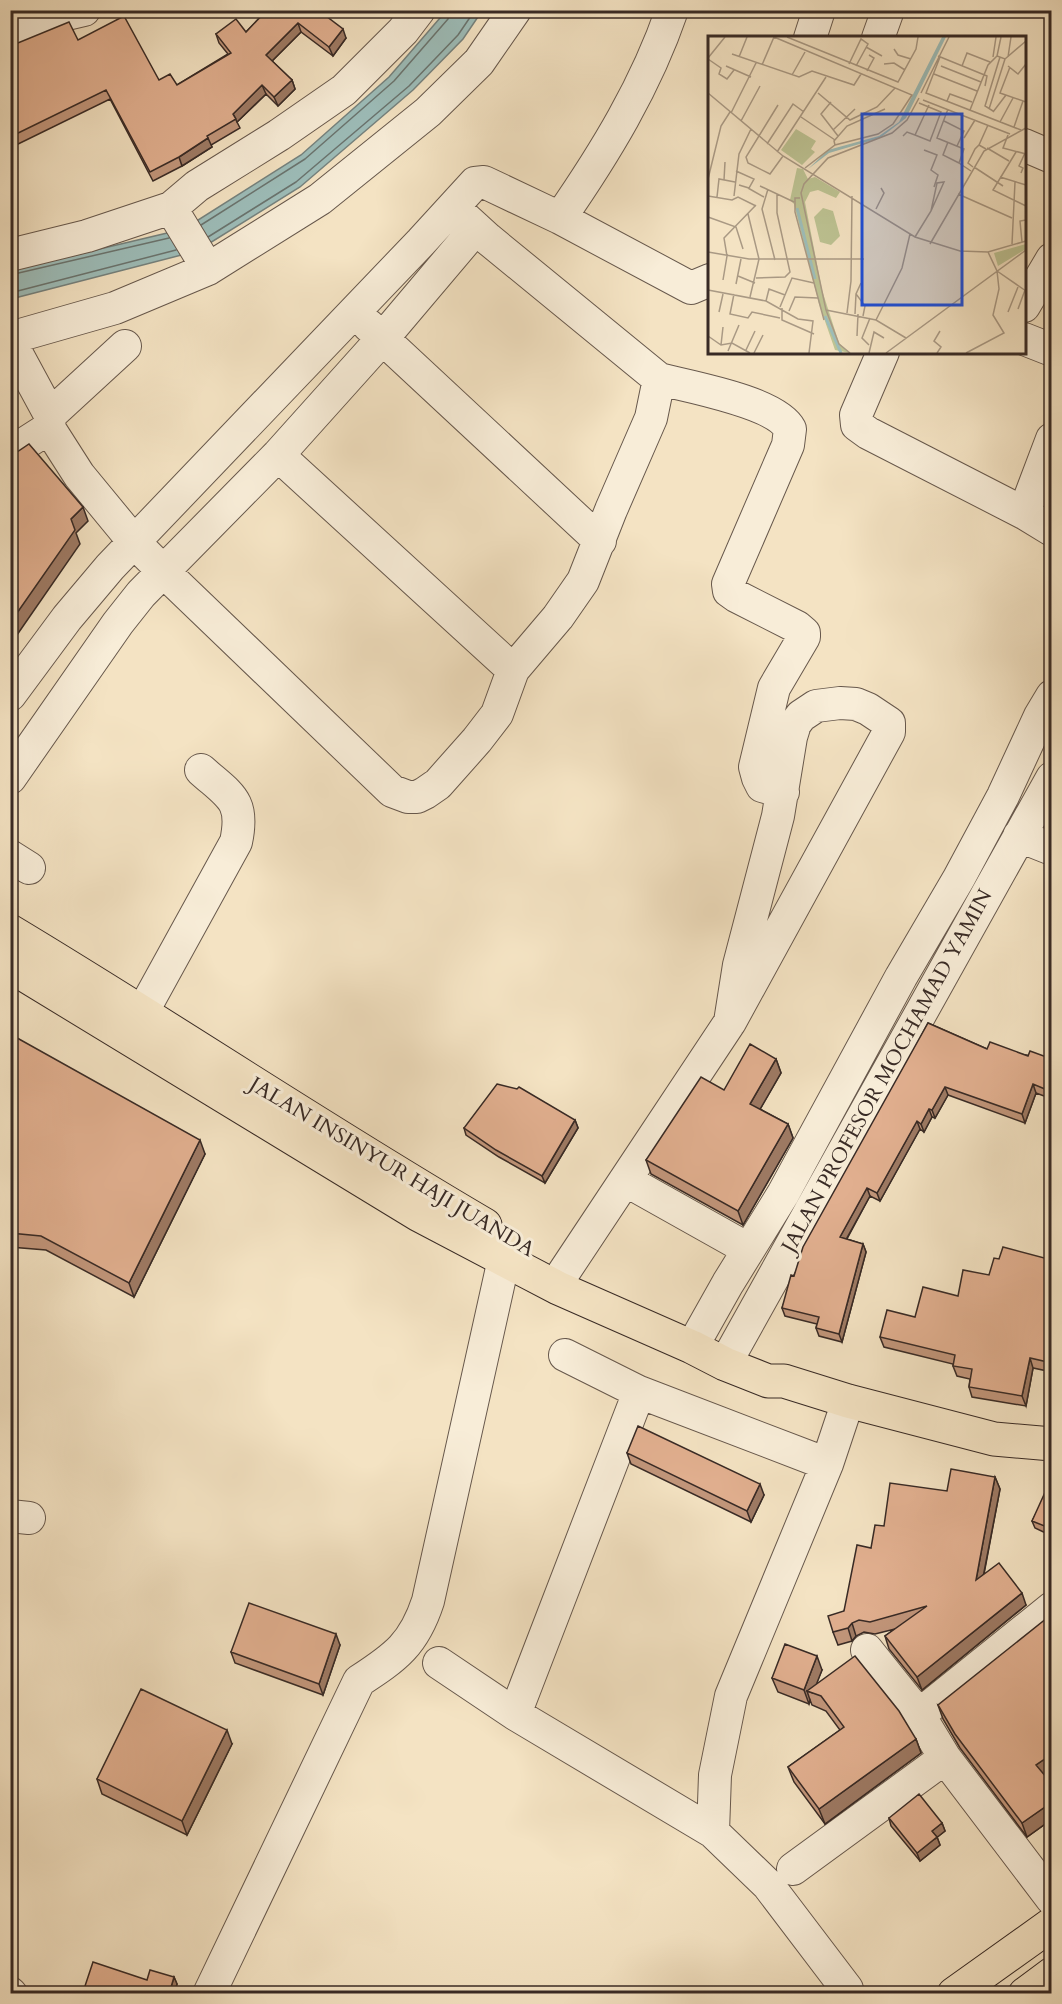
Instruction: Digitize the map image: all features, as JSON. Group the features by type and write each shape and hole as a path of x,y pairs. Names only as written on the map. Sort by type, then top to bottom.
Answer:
{"main road":[{"name":"JALAN INSINYUR HAJI JUANDA","path":"10,931 25,963 425,1204 561,1280"},
{"name":"JALAN INSINYUR HAJI JUANDA","path":"25,963 148,1002 249,1096"},
{"name":"JALAN INSINYUR HAJI JUANDA","path":"425,1204 504,1259 561,1280 696,1341 768,1381 784,1381 848,1401 994,1439 1052,1444"},
{"path":"954,1994 1052,1924"},
{"path":"1025,1994 1052,1974"}],"street":[{"path":"10,37 67,14 84,10"},
{"path":"10,255 87,236 171,208 197,186 279,135 344,90 403,32 419,10"},
{"path":"515,10 480,62 428,112 320,199 208,269 115,308 10,339 49,421 79,475 135,543 392,791 408,797 425,794 438,784 477,740 497,714 513,670 572,599 583,581 651,418 659,380"},
{"path":"560,218 592,172 626,114 648,70 672,10"},
{"path":"811,36 819,10"},
{"path":"879,36 888,10"},
{"path":"1026,146 1052,157"},
{"path":"10,695 67,618 110,567 475,183 484,182 560,218 691,288 708,281"},
{"path":"171,208 208,269"},
{"path":"443,218 476,228 659,380 752,404 780,417 790,429 788,445 728,584 729,591 736,596 797,627 804,633 804,637 774,688 755,768 762,786 783,792"},
{"path":"10,778 118,623 141,594 278,455 383,338 476,228"},
{"path":"1026,303 1052,259"},
{"path":"353,312 600,541"},
{"path":"1026,340 1052,350"},
{"path":"10,453 49,421 125,346"},
{"path":"882,354 856,415 857,425 868,433 1024,513 1052,530"},
{"path":"1024,513 1052,439"},
{"path":"278,455 513,670"},
{"path":"696,1341 748,1249 783,1194 901,976 959,878 1003,796 1040,716 1052,696"},
{"path":"561,1280 730,1022 889,732 889,723 868,709 856,705 827,703 808,710 795,724 783,792 740,965 730,1022"},
{"path":"148,1002 236,842 238,832 236,801 201,770"},
{"name":"JALAN PROFESOR MOCHAMAD YAMIN","path":"728,1357 1052,778"},
{"path":"1019,836 1052,849"},
{"path":"625,1180 748,1249"},
{"path":"209,1994 359,1681 408,1644 422,1620 504,1259"},
{"path":"565,1355 639,1392 827,1464"},
{"path":"515,1714 639,1392"},
{"path":"713,1832 715,1775 730,1696 827,1464 848,1401"},
{"path":"919,1715 1052,1608"},
{"path":"867,1650 919,1715 945,1758 1052,1899"},
{"path":"439,1663 515,1714 713,1832 768,1885 851,1992"},
{"path":"793,1869 945,1758"}],"water":[{"path":"446,11 482,11 463,39 413,90 300,187 197,251 11,299 11,270 184,229 301,155 389,77"}],"building":[{"path":"267,10 318,10 343,29 329,47 298,23 266,55 292,80 274,97 262,85 233,114 236,119 207,136 208,138 179,157 150,172 106,90 10,137 10,45 69,22 78,40 124,16 159,80 170,74 177,85 231,53 216,34 236,19 246,32"},
{"path":"29,444 83,507 71,519 75,530 10,623 10,455"},
{"path":"928,1023 987,1049 990,1042 1028,1056 1030,1051 1052,1059 1052,1092 1033,1084 1022,1114 945,1087 921,1124 917,1121 877,1193 867,1188 840,1237 863,1244 839,1334 816,1328 819,1317 782,1308 791,1275 794,1276 803,1247"},
{"path":"10,1034 200,1140 129,1283 41,1236 10,1233"},
{"path":"750,1044 776,1059 750,1104 788,1124 738,1211 646,1160 701,1077 724,1090"},
{"path":"497,1084 517,1089 519,1087 575,1120 542,1176 496,1150 464,1128"},
{"path":"1003,1247 1052,1260 1050,1279 1052,1280 1052,1363 1030,1358 1022,1396 969,1387 972,1369 953,1366 955,1355 880,1337 887,1310 915,1317 923,1287 958,1296 963,1270 989,1275 994,1258 999,1259"},
{"path":"638,1426 760,1484 747,1511 627,1453"},
{"path":"951,1469 995,1477 976,1580 999,1563 1022,1593 917,1677 885,1636 927,1606 870,1622 859,1620 848,1628 833,1632 828,1616 844,1611 857,1545 871,1548 875,1525 884,1526 890,1483 947,1491"},
{"path":"1052,1483 1052,1529 1032,1521 1047,1488"},
{"path":"249,1603 336,1634 319,1684 231,1652"},
{"path":"1052,1614 1052,1754 1036,1765 1052,1784 1052,1802 1022,1823 955,1734 938,1705"},
{"path":"785,1644 817,1656 804,1690 772,1678"},
{"path":"855,1656 899,1711 916,1739 819,1809 788,1767 844,1727 821,1696 807,1691"},
{"path":"141,1689 227,1730 182,1821 97,1779"},
{"path":"919,1794 942,1823 932,1831 937,1837 917,1853 889,1818"},
{"path":"93,1962 147,1980 150,1970 174,1977 169,1994 98,1994 84,1989"}]}
